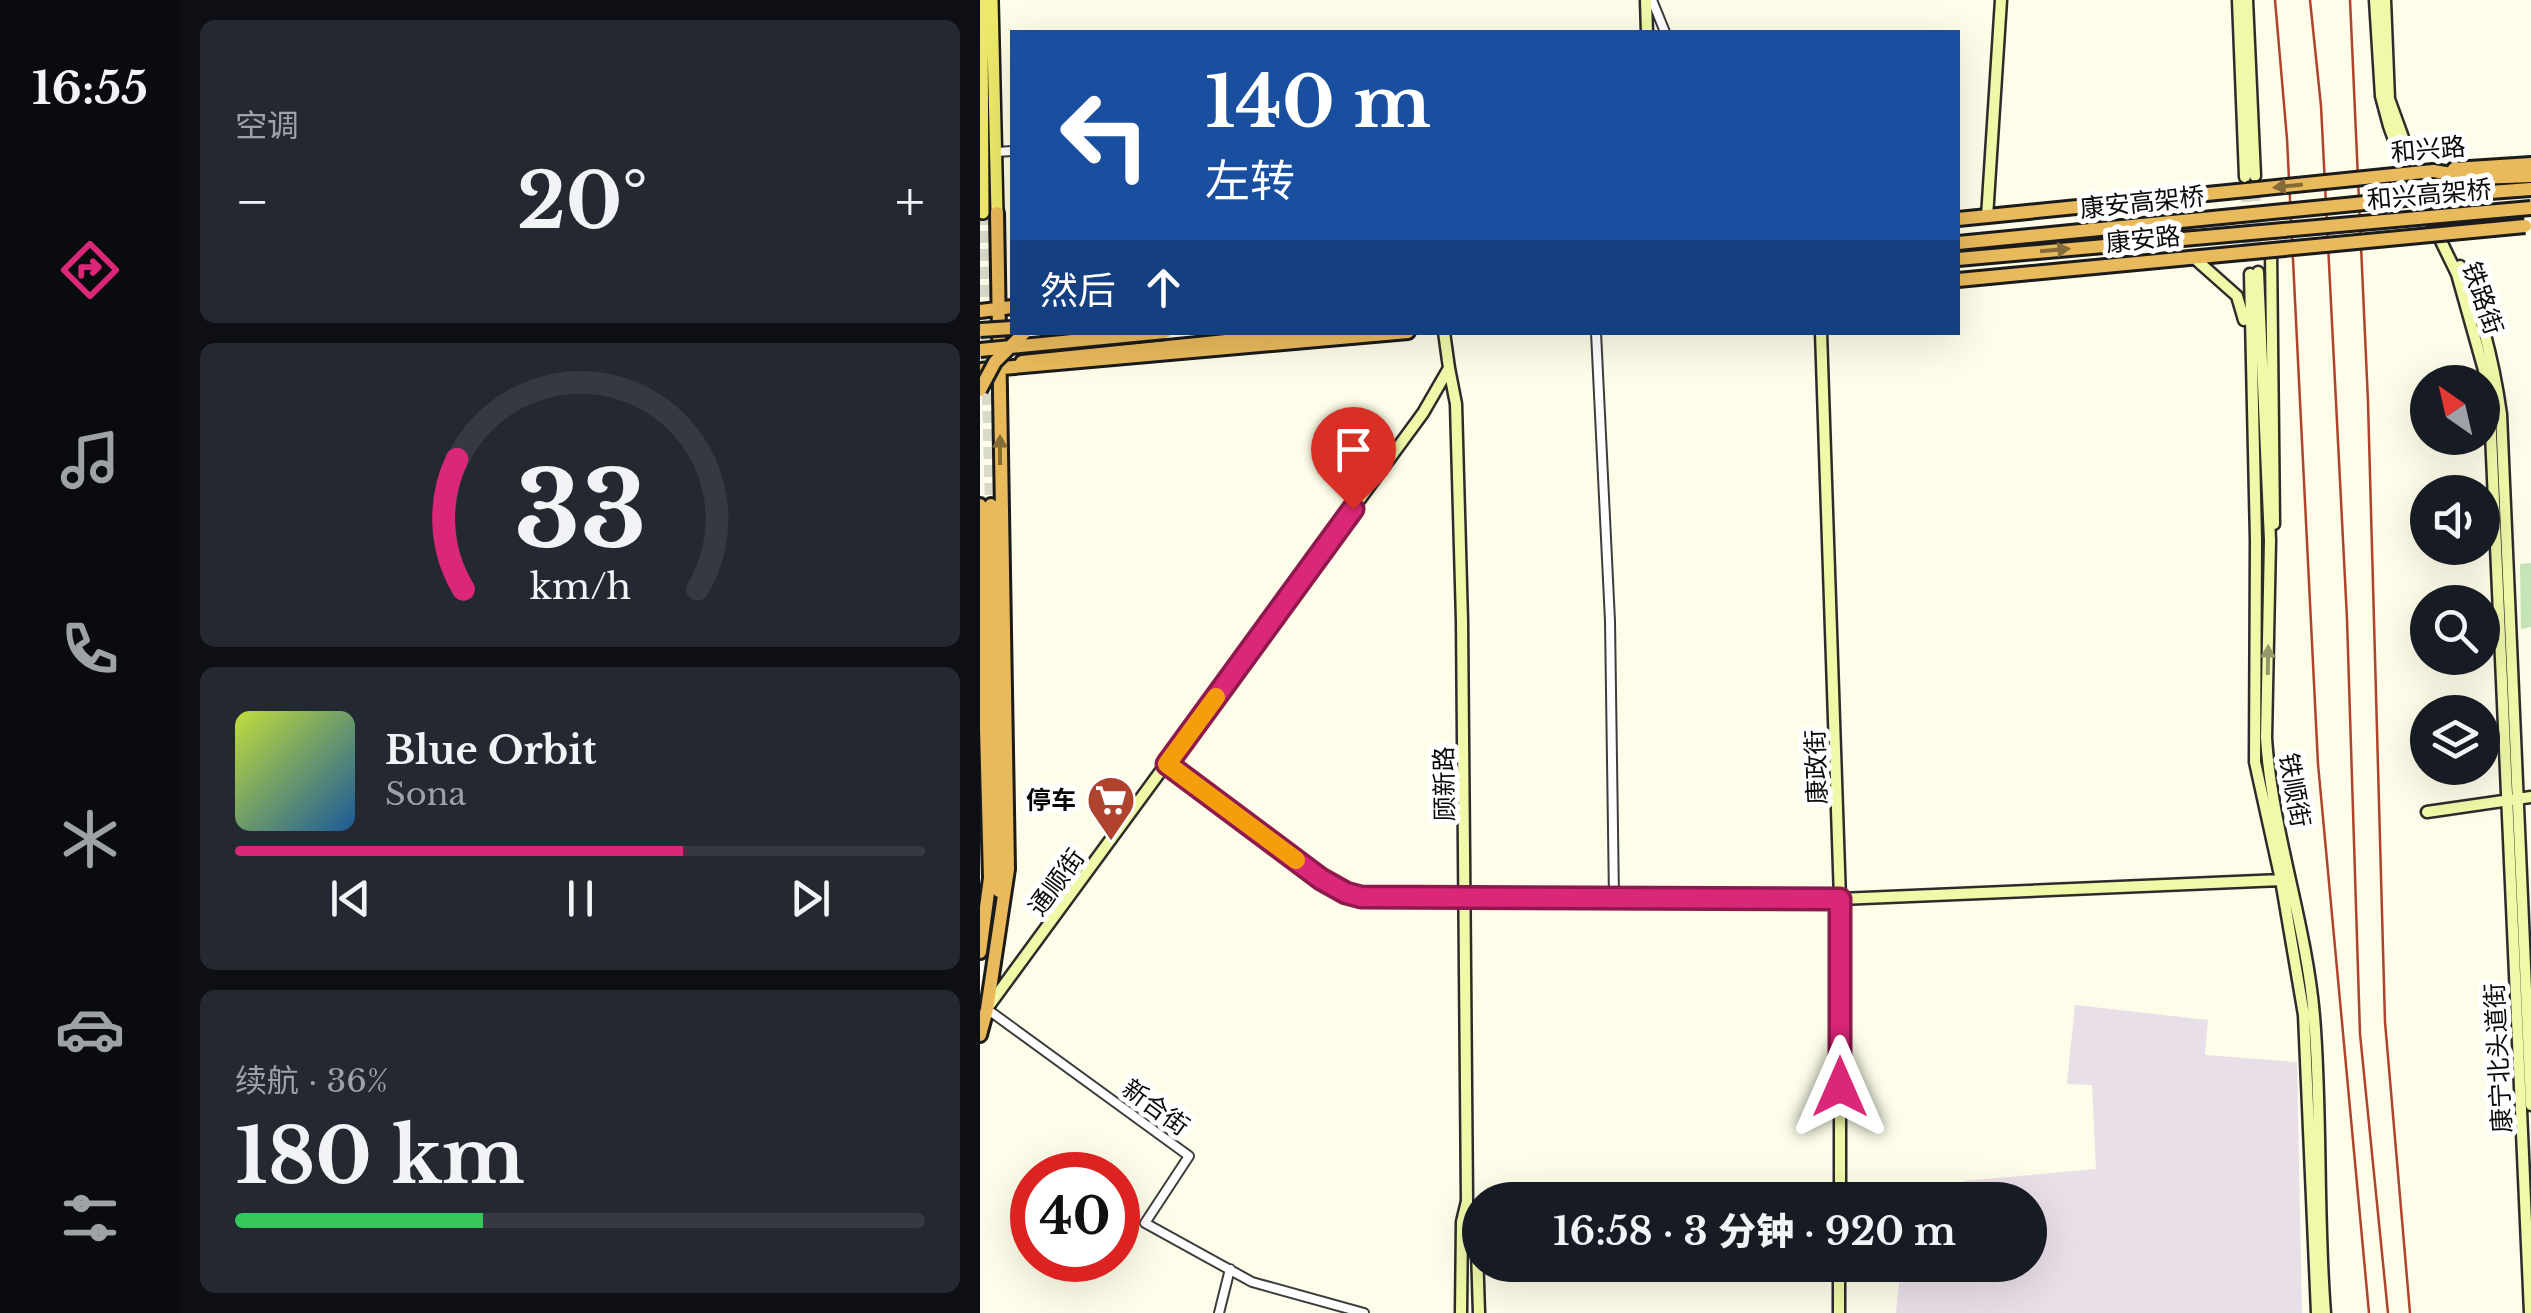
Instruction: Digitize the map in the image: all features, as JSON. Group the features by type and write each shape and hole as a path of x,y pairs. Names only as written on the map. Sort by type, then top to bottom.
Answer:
{"highway":[{"name":"和兴路","path":"2328,182 2531,164"},
{"path":"2433,171 2477,178 2531,176"},
{"name":"康安路","path":"1960,219 2249,181 2328,182"},
{"name":"和兴高架桥","path":"2330,206 2531,188"},
{"name":"康安高架桥","path":"1960,244 2330,206"},
{"name":"和兴高架桥","path":"2332,225 2531,208"},
{"path":"980,1035 988,1008 1008,870 1006,308 989,218"},
{"path":"2377,222 2467,228 2528,226"},
{"name":"康安高架桥","path":"1960,259 2332,225"},
{"name":"康安路","path":"1960,280 2528,226"},
{"path":"980,311 1006,308"},
{"path":"980,330 1010,328"},
{"path":"980,390 995,362 1022,335"},
{"path":"980,350 1134,335"},
{"path":"1003,369 1018,362 1058,356 1281,335"},
{"path":"980,370 1375,335"},
{"path":"986,505 1001,914"},
{"path":"980,952 990,878 986,505"}],"main road":[{"path":"982,0 989,218"},
{"path":"989,218 997,152 992,0"},
{"path":"1647,30 1649,0"},
{"path":"1986,217 2001,0"},
{"path":"2238,0 2249,181"},
{"path":"2247,0 2249,181"},
{"name":"铁路街","path":"2376,0 2381,96 2389,126 2401,160 2457,274 2489,388 2512,800"},
{"name":"铁路街","path":"2384,0 2389,99 2415,172 2467,280 2497,386 2512,800"},
{"path":"2270,540 2276,515 2271,250"},
{"path":"2193,257 2237,296 2244,311 2250,518 2256,540"},
{"name":"铁顺街","path":"2254,273 2270,540 2268,765 2314,1014 2321,1313 2304,1015 2256,762 2254,273"},
{"path":"1444,335 1449,368"},
{"name":"康政街","path":"1821,335 1840,899 1840,1182"},
{"name":"通顺街","path":"988,1008 1423,414 1449,368"},
{"name":"顾新路","path":"1449,368 1456,404 1467,1182"},
{"path":"1167,764 1321,879 1346,893 1374,898 1840,899 2281,880"},
{"path":"2426,812 2531,797"},
{"name":"康宁北头道街","path":"2512,800 2531,1105"},
{"name":"康宁北头道街","path":"2525,1015 2530,1313"},
{"name":"顾新路","path":"1461,1313 1462,1222"},
{"name":"顾新路","path":"1477,1282 1478,1313"},
{"path":"1839,1313 1840,1282"}],"street":[{"path":"1649,0 1664,30"},
{"path":"997,152 1010,151"},
{"path":"1596,335 1610,622 1614,899"},
{"name":"新合街","path":"988,1008 1189,1156 1145,1222 1252,1282 1364,1313"},
{"path":"1219,1313 1230,1269"}],"shaded area":[{"path":"2075,1005 2208,1020 2205,1055 2297,1062 2302,1313 1896,1313 1899,1282 2047,1282 2047,1182 1964,1182 2096,1169 2092,1085 2067,1084"}],"green space":[{"path":"2531,563 2531,627 2521,629 2520,564"}],"tunnel":[{"path":"2255,176 2258,272"},
{"path":"2245,177 2250,274"},
{"path":"983,213 991,505"}],"railway":[{"path":"2275,0 2287,139 2318,764 2369,1313"},
{"path":"2310,0 2321,106 2347,619 2360,1034 2388,1313"},
{"path":"2350,0 2368,402 2385,1022 2410,1313"}],"slow traffic":[{"path":"1216,697 1167,764 1296,860"}],"place":[{"name":"停车","path":"1111,842"}],"route":[{"path":"1353,509 1167,764 1334,888 1361,897 1840,899 1840,1087"}]}
